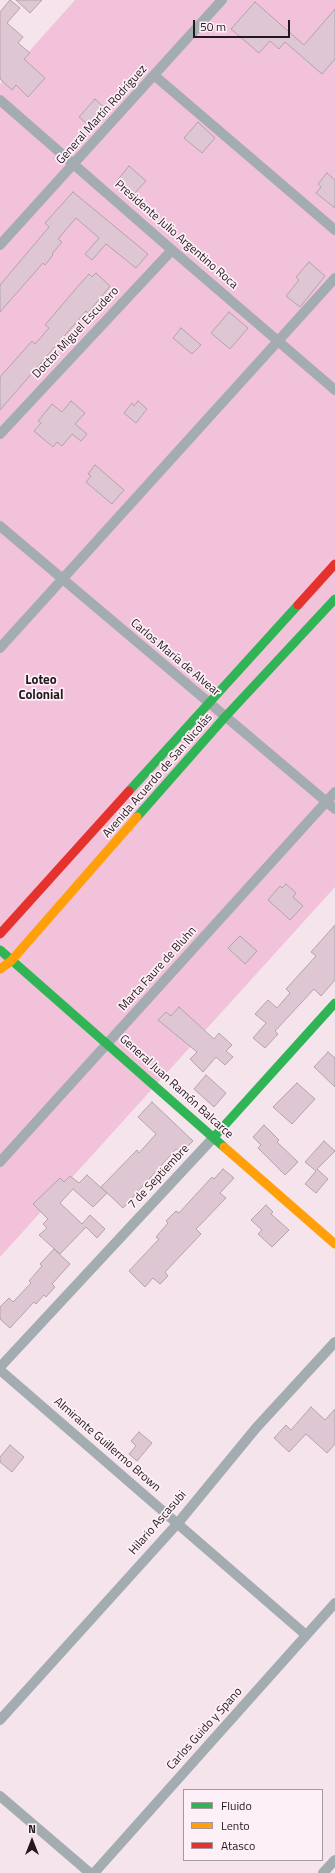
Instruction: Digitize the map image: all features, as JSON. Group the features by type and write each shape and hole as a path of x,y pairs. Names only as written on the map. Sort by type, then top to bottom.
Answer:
{"street":[{"name":"General Martín Rodríguez","path":"0,245 155,76 222,0"},
{"path":"155,76 335,230"},
{"name":"Presidente Julio Argentino Roca","path":"0,100 335,390"},
{"name":"Doctor Miguel Escudero","path":"0,434 172,250"},
{"path":"0,648 335,278"},
{"name":"Carlos María de Alvear","path":"0,526 335,809"},
{"name":"Avenida Acuerdo de San Nicolás","path":"0,934 335,564"},
{"name":"Avenida Acuerdo de San Nicolás","path":"0,969 11,961 225,717 335,599"},
{"name":"Marta Faure de Bluhn","path":"0,1162 335,792"},
{"name":"General Juan Ramón Balcarce","path":"0,950 108,1043 335,1244"},
{"name":"7 de Septiembre","path":"0,1368 214,1137 335,1003"},
{"name":"Hilario Ascasubi","path":"0,1720 178,1523 256,1428 335,1342"},
{"name":"Almirante Guillermo Brown","path":"0,1368 306,1635"},
{"name":"Carlos Guido y Spano","path":"94,1873 335,1604"},
{"path":"0,1796 90,1873"},
{"path":"323,1873 335,1860"}],"shaded area":[{"path":"75,0 335,0 335,887 0,1257 0,84"}],"building":[{"path":"10,0 20,8 7,23 23,37 18,43 30,53 24,59 45,78 28,97 16,85 12,90 0,79 0,12"},
{"path":"16,0 42,0 30,13"},
{"path":"255,2 304,45 335,9 335,59 322,74 285,42 279,49 270,41 259,53 231,29"},
{"path":"95,99 108,111 92,128 79,117"},
{"path":"198,122 215,138 202,153 184,138"},
{"path":"129,166 146,181 132,196 116,182"},
{"path":"327,173 335,180 335,208 316,193 321,187 318,184"},
{"path":"73,192 148,254 136,268 106,244 92,260 85,254 99,238 76,218 58,239 62,242 45,265 43,263 0,312 0,285 49,227 45,223"},
{"path":"309,262 325,276 300,307 286,296 299,280 296,277"},
{"path":"96,273 110,286 88,313 86,311 0,410 0,377 32,341 35,344 49,328 45,325 89,274 92,277"},
{"path":"229,312 248,328 230,349 211,333"},
{"path":"181,328 201,345 192,354 173,338"},
{"path":"71,401 85,413 75,424 87,434 81,441 72,434 62,446 57,442 53,447 34,431 41,423 38,421 52,404 62,412"},
{"path":"138,401 147,409 136,423 124,413 132,403 134,406"},
{"path":"95,465 124,490 112,504 86,482 91,476 88,474"},
{"path":"286,884 296,893 293,897 303,906 290,920 268,900 280,886 282,888"},
{"path":"335,925 335,980 321,996 314,989 275,1031 278,1034 265,1048 253,1038 266,1023 255,1014 268,1000 277,1008 290,993 286,989 316,956 311,952"},
{"path":"240,936 257,951 245,964 228,948"},
{"path":"179,1007 214,1039 219,1033 232,1045 226,1051 233,1057 225,1065 216,1057 203,1072 190,1059 197,1052 158,1020 166,1012 171,1016"},
{"path":"328,1052 335,1058 335,1087 314,1067"},
{"path":"206,1075 226,1093 214,1107 194,1089"},
{"path":"297,1083 315,1099 292,1124 273,1107"},
{"path":"152,1102 193,1141 181,1153 176,1149 123,1208 101,1187 137,1150 139,1153 156,1134 138,1117"},
{"path":"264,1125 279,1140 277,1142 298,1162 285,1175 258,1148 261,1145 253,1137"},
{"path":"324,1141 335,1151 317,1169 328,1179 316,1193 305,1184 316,1171 305,1162"},
{"path":"223,1169 234,1178 220,1193 226,1198 196,1229 201,1234 165,1272 168,1276 160,1284 153,1278 145,1287 129,1271 159,1239 156,1237 168,1223 166,1221 176,1211 179,1213 212,1177 214,1179"},
{"path":"87,1175 107,1193 93,1207 73,1189 60,1203 82,1224 90,1215 105,1229 97,1238 86,1227 60,1254 39,1235 47,1228 43,1224 48,1219 33,1204 60,1178 64,1182 70,1176 79,1183"},
{"path":"266,1205 273,1212 271,1214 289,1230 272,1247 258,1234 262,1230 251,1220"},
{"path":"54,1249 70,1264 52,1284 55,1287 46,1297 44,1295 36,1304 34,1302 10,1328 0,1319 0,1307 9,1298 13,1302 31,1283 29,1281 42,1266 40,1264"},
{"path":"311,1407 325,1420 335,1409 335,1444 327,1453 306,1434 289,1452 274,1438 286,1425 291,1430"},
{"path":"139,1432 152,1443 137,1461 129,1454 136,1446 131,1441"},
{"path":"10,1445 24,1457 12,1472 0,1462 0,1457"}],"traffic: fast":[{"path":"137,817 225,717 335,599"},
{"path":"129,791 298,605"},
{"path":"0,950 224,1147"},
{"path":"214,1137 335,1003"}],"traffic: slow":[{"path":"0,969 11,961 137,817"},
{"path":"224,1147 335,1244"}],"traffic: jam":[{"path":"298,605 335,564"},
{"path":"0,934 129,791"}],"district":[{"name":"Loteo Colonial","path":"41,688"}]}
